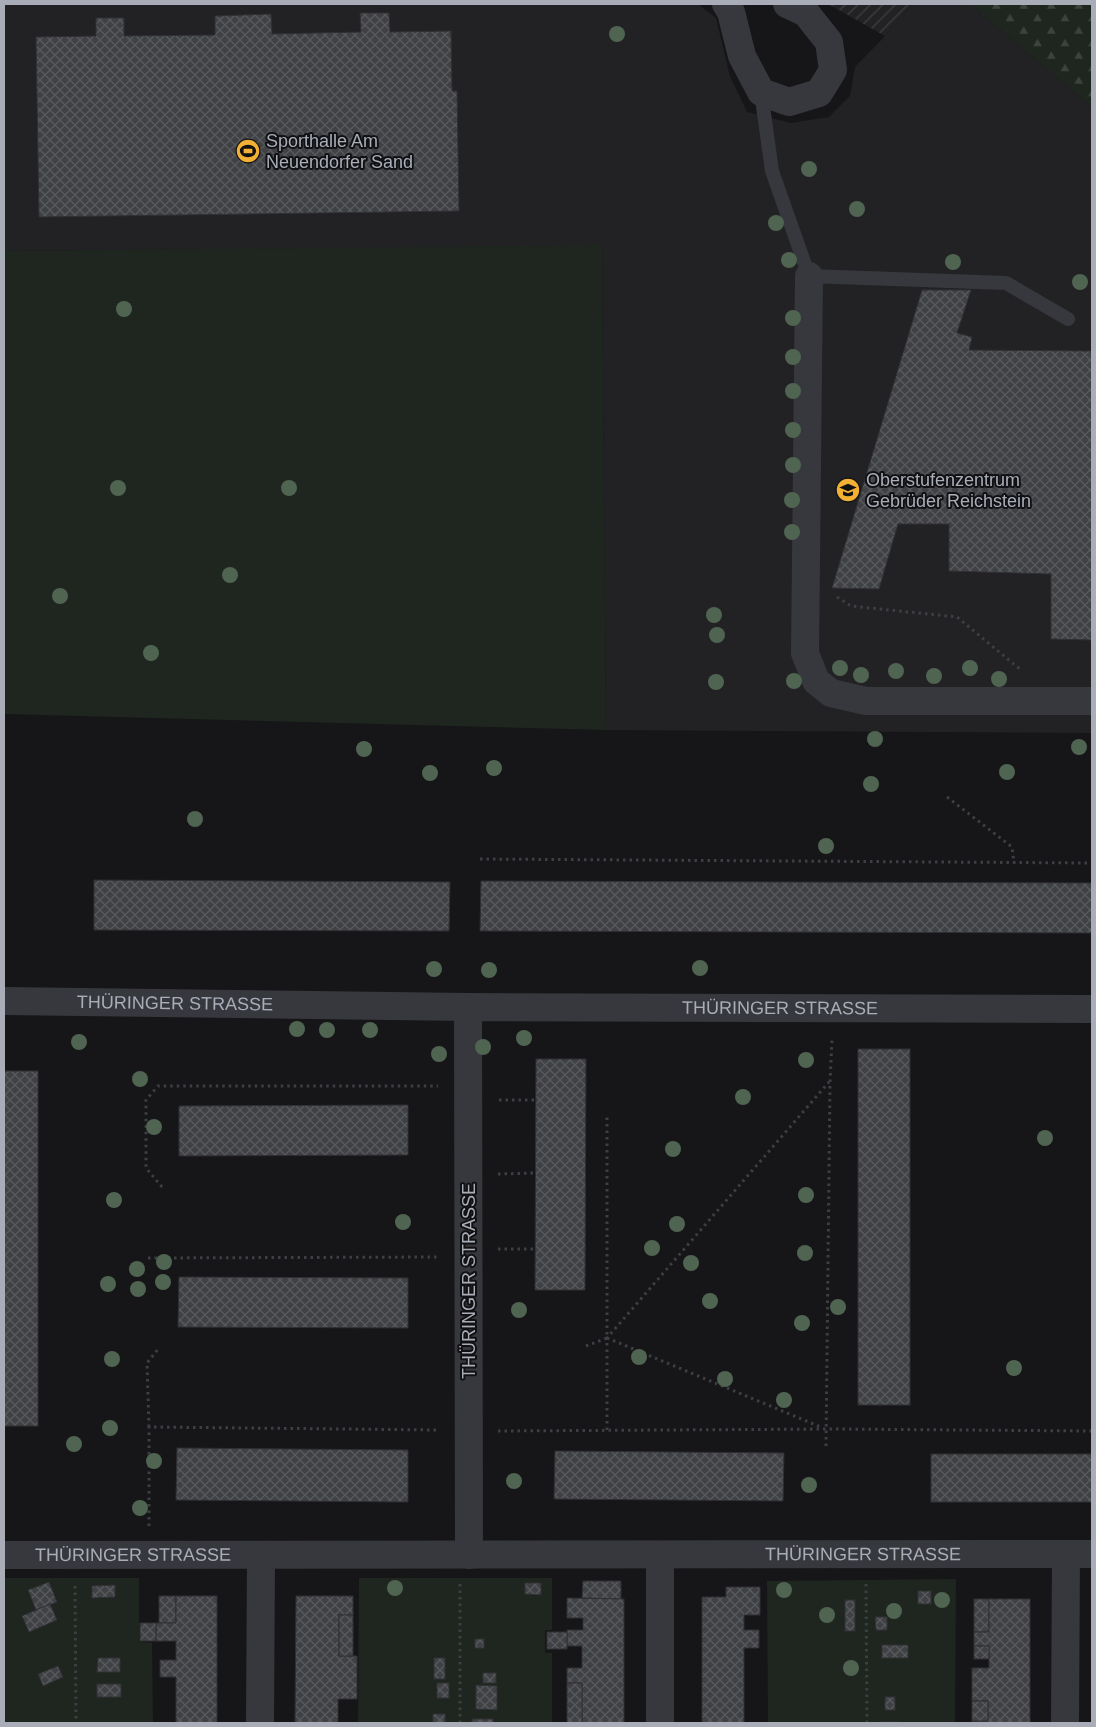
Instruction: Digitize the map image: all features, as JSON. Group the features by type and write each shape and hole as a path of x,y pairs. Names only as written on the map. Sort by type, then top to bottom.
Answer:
{"street":[{"path":"726,4 731,12 742,56 761,92 789,102 819,93 833,70 829,42 806,13 786,4"},
{"path":"809,276 805,653 816,681 831,693 866,701 1092,701"},
{"name":"THÜRINGER STRASSE","path":"4,1001 468,1008 1092,1009"},
{"name":"THÜRINGER STRASSE","path":"465,1555 470,1431 468,1008"},
{"name":"THÜRINGER STRASSE","path":"4,1555 660,1556 1079,1554 1065,1723"},
{"path":"260,1723 261,1555"},
{"path":"660,1556 660,1723"}],"lane":[{"path":"761,92 772,171 809,276 1006,283 1068,320"}],"path":[{"path":"806,575 851,606 957,618 1022,671"},
{"path":"947,797 1012,847 1014,863"},
{"path":"480,859 1092,863"},
{"path":"826,1446 830,1082 834,1009"},
{"path":"586,1346 606,1338 830,1082"},
{"path":"162,1187 146,1168 146,1100 158,1086 469,1093 536,1100"},
{"path":"607,1116 607,1430"},
{"path":"148,1258 469,1253 535,1249"},
{"path":"606,1338 826,1429"},
{"path":"149,1555 148,1363 160,1348"},
{"path":"149,1427 470,1431 826,1429 1092,1431"},
{"path":"75,1555 76,1723"},
{"path":"460,1723 465,1555"},
{"path":"866,1555 867,1723"}],"shaded area":[{"name":"Oberstufenzentrum Gebrüder Reichstein","path":"4,4 698,4 716,18 730,76 747,112 791,123 829,117 850,96 855,67 913,4 970,4 1092,107 1092,733 606,730 602,246 4,251"},
{"path":"828,4 913,4 885,36"}],"green space":[{"path":"970,4 1092,4 1092,107"},
{"path":"602,245 606,730 4,714 4,251"},
{"path":"4,1578 139,1578 139,1642 152,1643 153,1723 4,1723"},
{"path":"359,1578 552,1578 552,1630 545,1630 545,1653 552,1653 552,1723 358,1723"},
{"path":"956,1579 955,1723 768,1723 767,1581"}],"building":[{"name":"Sporthalle Am Neuendorfer Sand","path":"360,13 389,13 390,32 451,31 452,91 457,91 459,211 39,217 36,37 96,36 96,18 124,18 124,36 215,35 215,16 271,14 272,34 361,32"},
{"path":"922,290 971,290 957,333 972,337 969,350 1092,351 1092,640 1051,639 1051,574 949,571 949,524 898,524 879,589 832,588"},
{"path":"94,880 450,882 449,931 94,930"},
{"path":"481,881 1092,883 1092,933 480,931"},
{"path":"858,1049 910,1049 910,1405 858,1405"},
{"path":"536,1059 586,1059 585,1290 535,1290"},
{"path":"4,1071 38,1071 38,1426 4,1426"},
{"path":"408,1105 408,1155 179,1156 179,1106"},
{"path":"179,1277 408,1278 408,1328 178,1327"},
{"path":"177,1448 408,1450 408,1502 176,1500"},
{"path":"555,1451 784,1453 783,1501 554,1499"},
{"path":"931,1454 1092,1454 1092,1502 931,1502"},
{"path":"583,1581 621,1581 621,1599 582,1598"},
{"path":"49,1582 57,1602 36,1610 28,1590"},
{"path":"525,1583 541,1583 541,1595 525,1594"},
{"path":"115,1585 115,1597 92,1598 92,1586"},
{"path":"726,1587 760,1587 760,1615 744,1615 744,1630 759,1630 759,1648 744,1648 744,1723 702,1723 702,1597 726,1597"},
{"path":"918,1591 931,1591 931,1604 918,1604"},
{"path":"159,1596 176,1596 176,1623 159,1623"},
{"path":"176,1596 217,1596 217,1723 176,1723 176,1677 160,1677 160,1660 176,1660 176,1641 156,1641 156,1623 176,1623"},
{"path":"296,1596 353,1596 353,1615 339,1615 339,1656 357,1656 357,1699 338,1699 338,1723 295,1723"},
{"path":"567,1598 624,1599 624,1723 582,1723 582,1683 567,1683 567,1668 582,1668 582,1646 567,1646 567,1630 583,1630 583,1618 567,1618"},
{"path":"974,1599 989,1599 989,1632 974,1632"},
{"path":"989,1599 1030,1599 1030,1723 972,1723 972,1721 988,1721 988,1701 972,1701 972,1668 989,1668 989,1646 974,1646 974,1632 989,1632"},
{"path":"845,1600 855,1600 855,1631 845,1631"},
{"path":"50,1604 57,1620 29,1632 22,1616"},
{"path":"339,1615 353,1615 353,1656 339,1656"},
{"path":"875,1617 887,1617 887,1630 876,1630"},
{"path":"140,1623 156,1623 156,1641 140,1641"},
{"path":"547,1632 567,1632 567,1649 547,1649"},
{"path":"475,1639 484,1639 484,1648 475,1648"},
{"path":"882,1645 908,1645 908,1658 882,1658"},
{"path":"974,1646 989,1646 989,1659 974,1659"},
{"path":"98,1658 120,1658 120,1672 97,1672"},
{"path":"434,1658 445,1658 445,1679 434,1679"},
{"path":"58,1666 63,1677 43,1686 38,1674"},
{"path":"483,1673 496,1673 496,1683 483,1683"},
{"path":"437,1683 449,1683 449,1698 437,1698"},
{"path":"567,1683 582,1683 582,1723 567,1723"},
{"path":"97,1684 121,1684 121,1697 97,1697"},
{"path":"476,1685 497,1686 497,1710 476,1709"},
{"path":"885,1697 895,1697 895,1710 885,1710"},
{"path":"972,1701 988,1701 988,1721 972,1721"},
{"path":"433,1714 445,1714 445,1723 433,1723"},
{"path":"472,1719 493,1719 493,1723 472,1723"},
{"path":"898,1722 898,1723 882,1723"}],"place":[{"name":"Sporthalle Am Neuendorfer Sand","path":"248,151"},
{"name":"Oberstufenzentrum Gebrüder Reichstein","path":"848,490"}]}
